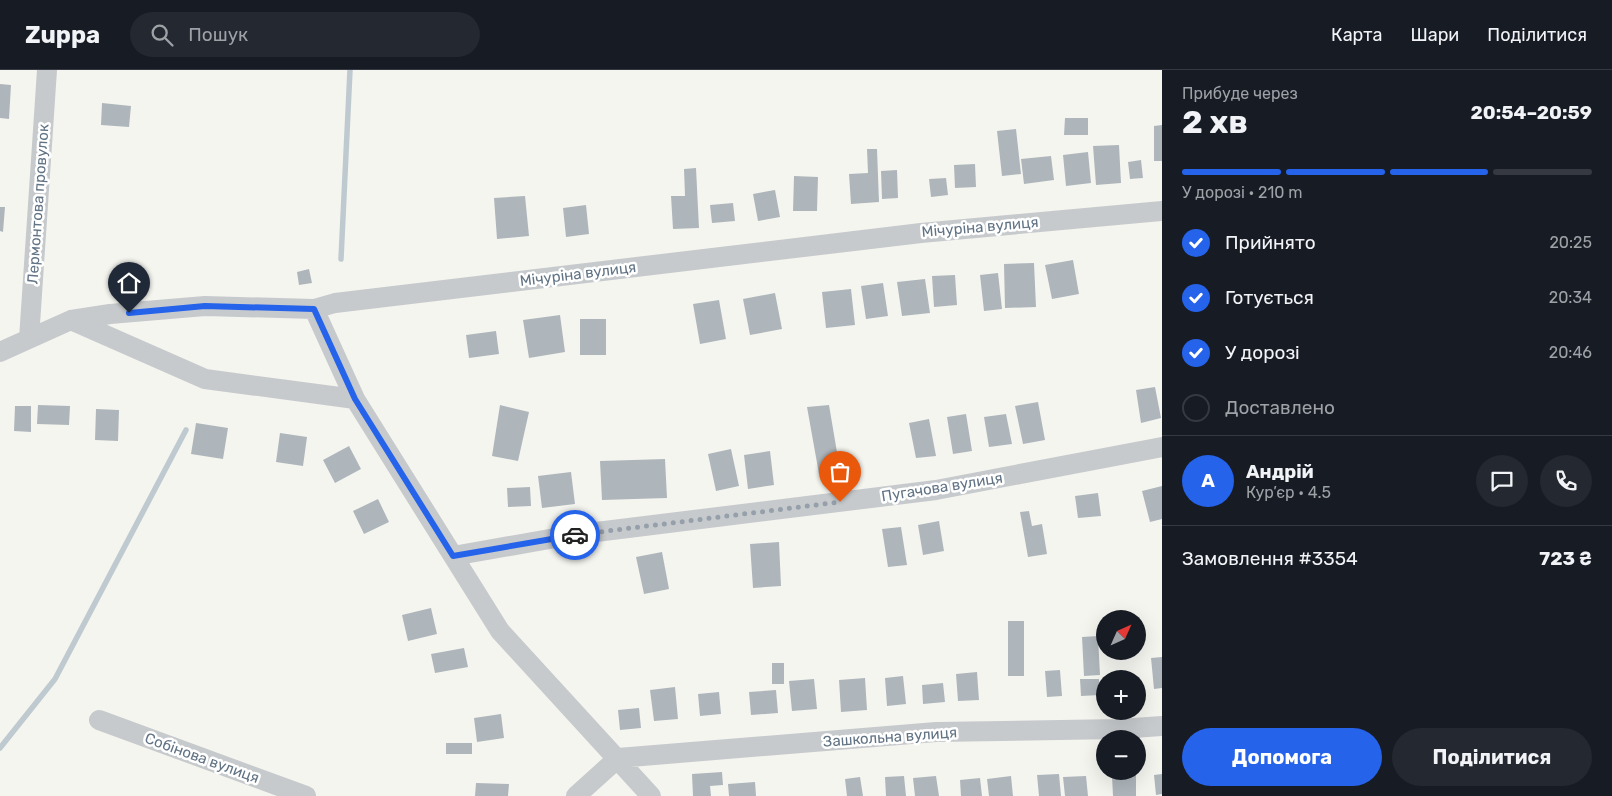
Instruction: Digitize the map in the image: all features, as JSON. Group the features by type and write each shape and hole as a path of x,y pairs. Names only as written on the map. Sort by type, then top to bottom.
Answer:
{"street":[{"name":"Лермонтова провулок","path":"29,338 47,70"},
{"name":"Мічуріна вулиця","path":"0,352 71,320 110,314 205,306 314,309 345,302 921,232 1162,211"},
{"path":"314,309 355,399 500,631 652,796"},
{"path":"71,320 205,379 355,399"},
{"name":"Пугачова вулиця","path":"453,556 572,535 936,490 1162,447"},
{"name":"Собінова вулиця","path":"99,720 306,796"},
{"name":"Зашкольна вулиця","path":"618,758 936,732 1119,729 1162,726"},
{"path":"576,796 618,758"}],"building":[{"path":"0,84 11,85 9,119 0,118"},
{"path":"102,103 131,106 129,127 101,125"},
{"path":"1065,118 1088,118 1088,135 1064,135"},
{"path":"1162,125 1162,161 1154,161 1154,126"},
{"path":"1016,129 1021,174 1002,176 997,131"},
{"path":"1119,145 1121,183 1096,185 1093,146"},
{"path":"867,149 877,149 879,202 851,204 849,174 868,173"},
{"path":"1088,152 1091,183 1066,186 1063,155"},
{"path":"1051,156 1054,180 1024,184 1021,159"},
{"path":"1141,160 1143,178 1130,179 1128,162"},
{"path":"975,164 976,187 955,188 954,165"},
{"path":"696,168 699,228 673,229 671,196 685,196 684,169"},
{"path":"897,170 898,198 882,199 881,171"},
{"path":"794,176 818,177 817,211 793,211"},
{"path":"946,178 948,195 931,197 929,179"},
{"path":"775,190 780,217 758,221 753,194"},
{"path":"525,196 529,236 497,239 494,198"},
{"path":"733,203 735,221 712,223 710,205"},
{"path":"586,205 589,234 566,237 563,208"},
{"path":"0,207 5,207 3,232 0,231"},
{"path":"1073,260 1079,294 1052,299 1045,265"},
{"path":"1034,263 1036,307 1005,308 1004,264"},
{"path":"309,269 312,283 299,285 297,272"},
{"path":"998,273 1002,309 984,311 980,275"},
{"path":"955,275 957,305 934,307 932,276"},
{"path":"925,279 930,313 902,316 897,282"},
{"path":"883,283 888,316 866,319 861,286"},
{"path":"851,289 855,325 826,328 822,292"},
{"path":"775,293 782,329 750,335 743,299"},
{"path":"719,300 726,339 700,344 693,304"},
{"path":"560,315 565,352 529,358 523,320"},
{"path":"580,319 606,319 606,355 580,355"},
{"path":"496,331 499,354 469,358 466,335"},
{"path":"1155,387 1161,418 1141,423 1136,390"},
{"path":"1038,402 1045,440 1023,444 1015,406"},
{"path":"38,405 70,406 69,425 37,424"},
{"path":"500,405 529,412 518,461 492,456"},
{"path":"829,405 840,470 819,474 807,407"},
{"path":"15,406 31,406 31,432 14,431"},
{"path":"96,409 119,410 118,441 95,440"},
{"path":"966,414 972,451 953,454 947,417"},
{"path":"1006,414 1012,444 989,447 984,417"},
{"path":"929,419 936,456 916,458 909,423"},
{"path":"196,423 228,428 223,459 191,454"},
{"path":"280,433 307,437 303,466 276,462"},
{"path":"349,446 361,469 335,483 323,460"},
{"path":"731,449 739,486 716,491 708,454"},
{"path":"770,451 774,485 748,489 744,455"},
{"path":"665,459 667,498 602,500 600,461"},
{"path":"571,472 575,504 542,508 538,476"},
{"path":"1162,486 1162,519 1150,522 1142,491"},
{"path":"530,487 531,506 508,507 507,488"},
{"path":"1098,493 1101,516 1078,518 1075,496"},
{"path":"378,499 389,522 364,534 353,511"},
{"path":"1029,511 1032,526 1042,524 1047,554 1028,557 1020,512"},
{"path":"939,521 944,551 923,555 918,525"},
{"path":"901,527 907,565 888,567 882,529"},
{"path":"779,542 781,586 753,588 750,544"},
{"path":"662,552 669,589 644,594 636,557"},
{"path":"431,608 437,634 408,641 402,615"},
{"path":"1008,621 1024,621 1024,676 1008,676"},
{"path":"1096,636 1096,660 1099,660 1100,670 1096,670 1096,675 1084,676 1082,637"},
{"path":"464,648 468,667 435,673 431,654"},
{"path":"1162,657 1162,688 1154,689 1151,658"},
{"path":"772,663 784,663 784,684 772,684"},
{"path":"1060,670 1062,696 1047,697 1045,671"},
{"path":"977,672 979,700 958,701 956,674"},
{"path":"903,676 906,704 887,706 885,678"},
{"path":"865,678 867,710 841,712 839,680"},
{"path":"814,679 817,709 792,711 789,681"},
{"path":"1080,679 1096,679 1096,695 1081,696"},
{"path":"943,683 945,702 923,704 922,685"},
{"path":"675,687 678,719 654,721 650,690"},
{"path":"776,690 778,713 751,715 749,692"},
{"path":"719,692 721,714 700,716 698,694"},
{"path":"639,708 641,728 620,730 618,710"},
{"path":"501,714 504,738 477,742 474,718"},
{"path":"446,743 472,743 472,754 446,754"},
{"path":"722,772 723,785 710,786 711,796 693,796 692,774"},
{"path":"1059,774 1061,796 1039,796 1037,775"},
{"path":"1162,774 1162,794 1156,795 1154,775"},
{"path":"904,776 906,796 886,796 885,777"},
{"path":"936,776 939,796 915,796 913,778"},
{"path":"1011,776 1013,796 989,796 987,779"},
{"path":"1086,776 1088,796 1065,796 1063,777"},
{"path":"860,777 863,796 847,796 845,779"},
{"path":"980,778 982,796 961,796 960,780"},
{"path":"1112,780 1136,780 1136,796 1113,796"},
{"path":"755,782 756,796 729,796 728,784"},
{"path":"476,783 509,784 508,796 475,796"}],"waterway":[{"path":"341,259 350,70"},
{"path":"0,748 55,679 186,430"}],"way so far":[{"path":"575,535 840,502"}],"route":[{"path":"129,313 205,306 314,309 355,399 453,556 575,535"}]}
